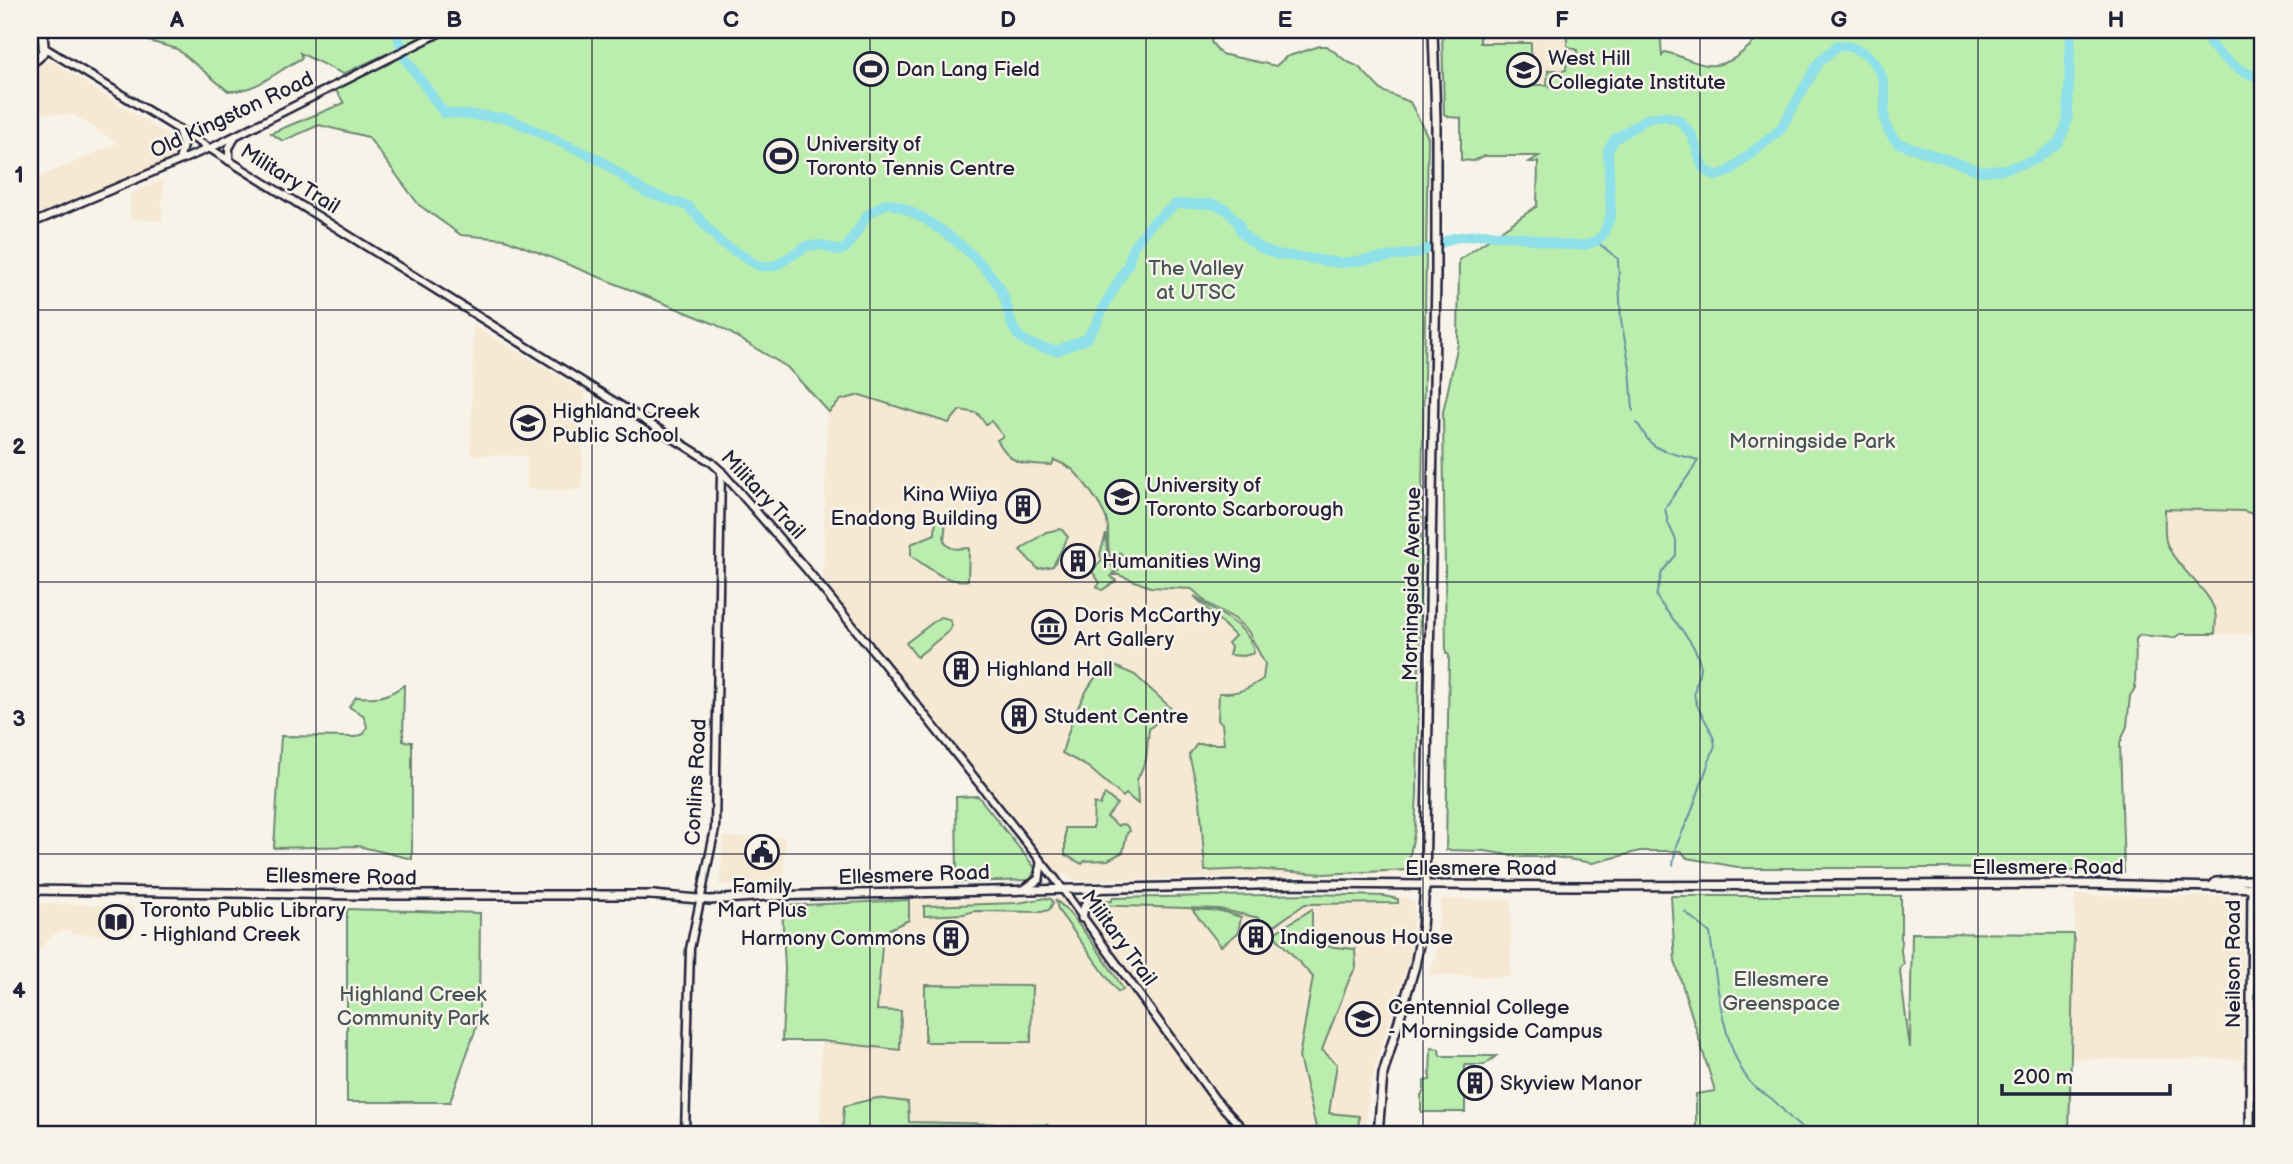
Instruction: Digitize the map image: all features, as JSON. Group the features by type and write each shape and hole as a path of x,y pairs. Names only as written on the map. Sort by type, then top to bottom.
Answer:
{"main road":[{"path":"30,37 40,30 45,48 42,54 30,63"},
{"name":"Morningside Avenue","path":"1378,1134 1383,1074 1415,967 1422,928 1436,276 1433,30"},
{"path":"1024,889 1039,879 1041,862"},
{"name":"Ellesmere Road","path":"2212,886 2216,882 2263,878"},
{"name":"Neilson Road","path":"2250,1134 2252,879"},
{"name":"Ellesmere Road","path":"30,891 652,895 701,898 1303,884 2263,888"},
{"path":"1082,918 1088,899 1093,892 1102,888"}],"street":[{"name":"Old Kingston Road","path":"30,224 237,135 445,30"},
{"name":"Military Trail","path":"45,48 178,128 711,462 721,471 844,614 1061,888 1215,1099 1248,1134"},
{"path":"178,128 183,146 179,160"},
{"path":"229,161 229,148 237,135"},
{"name":"Conlins Road","path":"685,1134 690,949 715,829 721,471"}],"shaded area":[{"name":"West Hill Collegiate Institute","path":"1442,30 1660,30 1595,84 1499,92"},
{"name":"University of Toronto Scarborough","path":"1204,35 1221,54 1374,87 1410,102 1428,137 1408,873 1074,881 1065,874 1059,877 823,580 828,370"},
{"path":"51,61 180,143 179,157 30,218 30,181 118,143 74,115 30,112 30,72 33,66"},
{"path":"163,180 162,221 130,219 130,194"},
{"name":"Highland Creek Public School","path":"473,325 585,392 582,490 527,489 527,456 471,455"},
{"path":"2165,507 2244,511 2263,516 2263,870 2257,634 2215,634 2215,611 2165,543"},
{"path":"724,837 785,837 784,886 719,885"},
{"path":"1312,894 1405,897 1415,903 1410,959 1369,1092 1365,1134 820,1134 821,1041 782,1041 785,970 782,906 909,900"},
{"path":"2075,895 2243,897 2242,1059 2072,1059"},
{"path":"1441,899 1511,899 1511,977 1429,975 1436,953"},
{"path":"30,903 134,906 132,935 73,934 68,930 58,932 48,939 30,964"}],"green space":[{"path":"126,30 438,30 343,74 300,53 302,58 257,85 228,91 177,49 138,38"},
{"name":"The Valley at UTSC","path":"453,30 1215,30 1211,42 1221,54 1276,66 1286,57 1327,46 1346,61 1359,67 1382,91 1410,102 1428,137 1417,793 1415,829 1407,870 1323,874 1251,869 1205,871 1200,800 1189,755 1197,744 1224,744 1222,723 1218,720 1219,693 1237,692 1258,683 1263,679 1265,664 1248,631 1235,619 1207,603 1192,589 1150,587 1113,575 1121,568 1123,557 1120,552 1121,561 1117,564 1112,560 1108,523 1104,513 1078,475 1070,468 1054,460 1052,465 1026,464 1014,460 997,440 1003,436 991,421 986,424 977,413 960,410 949,423 860,395 841,400 829,412 787,367 715,324 505,239 461,235 419,205 368,137 319,125 283,141 271,133 344,103 335,89"},
{"name":"Morningside Park","path":"1442,30 1480,30 1480,43 1531,43 1531,85 1547,85 1548,70 1557,70 1549,88 1559,71 1566,70 1567,58 1577,55 1577,50 1567,46 1567,30 1660,30 1662,56 1665,52 1698,63 1716,65 1732,59 1767,30 2263,30 2263,516 2244,511 2165,509 2166,541 2176,559 2212,603 2216,614 2215,634 2180,634 2174,638 2140,635 2136,639 2135,688 2130,696 2127,726 2120,743 2124,872 1743,868 1687,858 1681,851 1640,851 1593,863 1554,857 1521,857 1485,851 1446,850 1449,655 1446,653 1443,412 1458,344 1459,260 1537,206 1538,162 1529,162 1539,156 1484,156 1473,161 1461,160 1461,118 1444,114"},
{"path":"936,514 946,520 946,544 955,549 969,548 968,580 952,580 911,556 911,544 935,534"},
{"path":"1061,529 1068,537 1053,566 1038,569 1020,550 1046,532"},
{"path":"1106,534 1107,552 1114,571 1111,576 1116,581 1102,590 1097,587 1100,583 1092,571 1102,560 1100,554"},
{"path":"1194,596 1239,627 1249,638 1254,653 1244,656 1229,655 1231,647 1228,643 1235,636"},
{"path":"940,617 949,619 952,625 950,630 917,657 906,643"},
{"path":"1108,663 1135,675 1170,707 1172,713 1161,718 1149,729 1146,760 1137,780 1138,804 1126,794 1123,797 1088,767 1062,753 1085,694"},
{"path":"404,685 403,741 412,742 412,859 358,846 274,848 281,736 355,737 364,734 367,726 363,715 349,707 356,697 382,696"},
{"path":"1105,794 1117,804 1107,817 1118,826 1126,825 1130,831 1127,833 1123,852 1108,860 1085,861 1082,864 1065,855 1065,828 1093,828 1094,803 1100,805"},
{"path":"978,796 1035,868 1031,880 957,882 956,797"},
{"path":"1312,894 1384,896 1398,899 1398,903 1305,904 1268,930 1259,918 1219,909 1091,905 1093,902 1112,901 1112,898"},
{"name":"Ellesmere Greenspace","path":"1671,896 1901,896 1901,952 1904,964 1900,972 1910,1048 1912,933 2074,934 2069,1134 1696,1134 1696,1094 1715,1091 1675,961"},
{"path":"1046,898 1053,903 1049,910 1041,912 974,911 924,916 924,906 1018,903"},
{"path":"909,900 909,920 883,932 877,1010 901,1011 900,1050 821,1041 782,1041 785,970 782,906"},
{"path":"1056,901 1081,928 1123,989 1118,992 1058,910"},
{"name":"Highland Creek Community Park","path":"347,909 480,913 479,1013 450,1102 347,1102"},
{"path":"1192,909 1221,911 1241,917 1238,933 1221,946"},
{"path":"1312,909 1312,933 1324,946 1355,949 1356,967 1322,1050 1337,1064 1329,1113 1359,1116 1358,1134 1321,1134 1316,1127 1299,1057 1313,977 1273,934"},
{"path":"925,985 1032,986 1031,1042 925,1042"},
{"path":"1431,1048 1439,1049 1440,1056 1496,1056 1484,1065 1465,1065 1465,1112 1421,1112 1424,1081 1430,1080"},
{"path":"877,1098 908,1102 909,1122 1047,1125 1064,1134 842,1134 844,1106"}],"waterway":[{"path":"396,30 405,58 444,113 507,118 600,160 645,192 688,206 720,242 759,266 775,266 807,246 822,245 839,251 847,247 868,214 887,203 902,208 936,226 984,267 1003,294 1012,324 1021,338 1033,345 1056,351 1086,339 1128,265 1133,247 1150,225 1176,204 1212,204 1226,209 1246,237 1275,254 1341,263 1418,253 1453,238 1484,234 1521,237 1563,245 1585,245 1596,241 1603,235 1611,215 1608,150 1615,139 1648,118 1664,116 1679,120 1692,135 1703,168 1716,176 1728,172 1780,130 1819,62 1838,45 1862,52 1879,69 1885,95 1885,121 1898,143 1981,171 2005,169 2035,160 2058,143 2065,129 2071,30"},
{"path":"2202,30 2213,47 2227,61 2244,72 2263,79"},
{"path":"1596,241 1618,259 1621,320 1630,368 1633,411"},
{"path":"1637,423 1654,446 1698,460 1665,508 1676,540 1676,555 1662,572 1656,596 1689,639 1698,657 1700,666 1695,699 1712,732 1715,745 1691,813 1676,846 1673,865"},
{"path":"1685,912 1710,933 1722,1011 1740,1067 1752,1085 1811,1134"}],"place":[{"name":"Dan Lang Field","path":"871,69"},
{"name":"West Hill Collegiate Institute","path":"1524,70"},
{"name":"University of Toronto Tennis Centre","path":"781,156"},
{"name":"Highland Creek Public School","path":"528,423"},
{"name":"University of Toronto Scarborough","path":"1122,497"},
{"name":"Kina Wiiya Enadong Building","path":"1023,506"},
{"name":"Humanities Wing","path":"1078,561"},
{"name":"Doris McCarthy Art Gallery","path":"1049,627"},
{"name":"Highland Hall","path":"961,669"},
{"name":"Student Centre","path":"1019,716"},
{"name":"Family Mart Plus","path":"762,852"},
{"name":"Toronto Public Library - Highland Creek","path":"116,922"},
{"name":"Indigenous House","path":"1256,937"},
{"name":"Harmony Commons","path":"951,938"},
{"name":"Centennial College - Morningside Campus","path":"1363,1019"},
{"name":"Skyview Manor","path":"1475,1083"}]}
